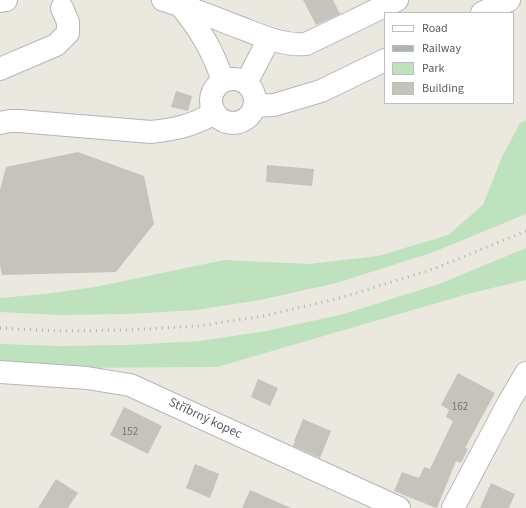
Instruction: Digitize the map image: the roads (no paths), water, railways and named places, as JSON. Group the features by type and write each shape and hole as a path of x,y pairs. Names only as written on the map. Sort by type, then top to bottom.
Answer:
{"street":[{"path":"0,1 6,0"},
{"path":"178,2 274,41 297,45 306,44 397,0"},
{"path":"484,12 509,0"},
{"path":"178,2 191,18 210,48 223,81"},
{"path":"0,69 56,45 68,33 68,22 62,8"},
{"path":"246,83 269,39"},
{"path":"254,106 274,105 321,91 384,60"},
{"path":"231,78 239,79 246,83 251,88 255,103 253,110 248,117 235,123 220,119 211,106 213,91 223,81 231,78"},
{"path":"0,123 19,121 151,132 184,127 215,113"},
{"name":"Stříbrný kopec","path":"0,372 87,378 130,385 399,508"},
{"path":"453,508 526,373"}],"railway":[{"path":"0,328 58,331 127,330 198,326 263,316 340,298 436,268 526,231"}]}
